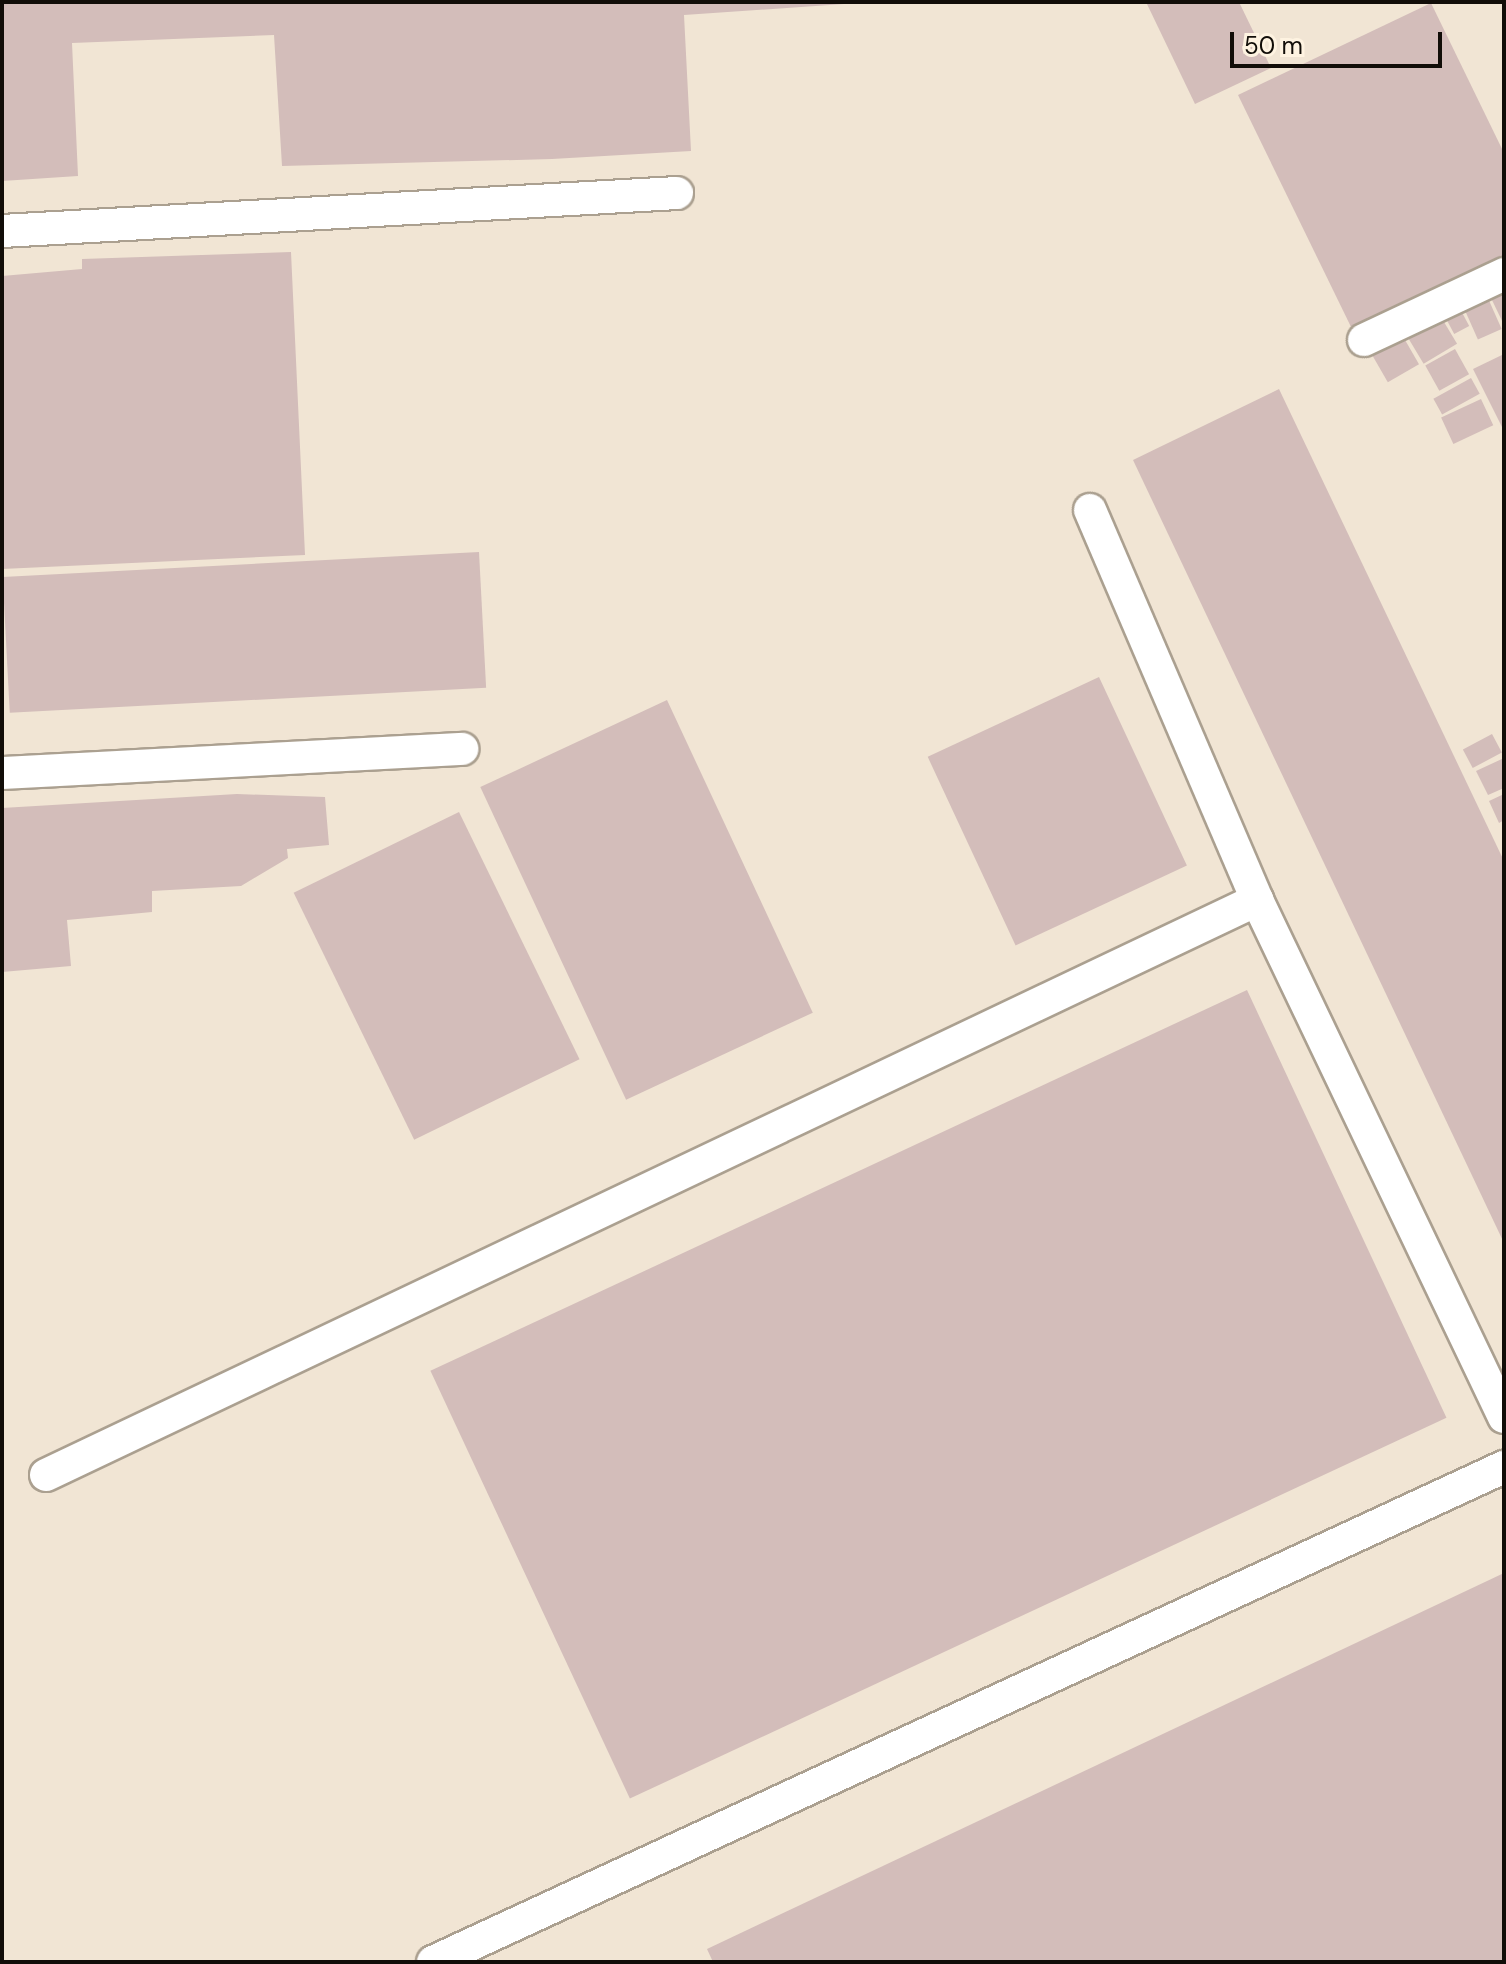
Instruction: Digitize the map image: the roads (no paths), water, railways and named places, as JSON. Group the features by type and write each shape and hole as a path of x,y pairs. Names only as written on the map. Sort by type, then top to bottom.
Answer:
{"street":[{"path":"2,231 677,193"},
{"path":"1364,340 1504,274"},
{"path":"1090,510 1257,900 1504,1417"},
{"path":"2,773 462,749"},
{"path":"46,1475 1257,900"},
{"path":"433,1962 490,1951 1504,1467"}]}
